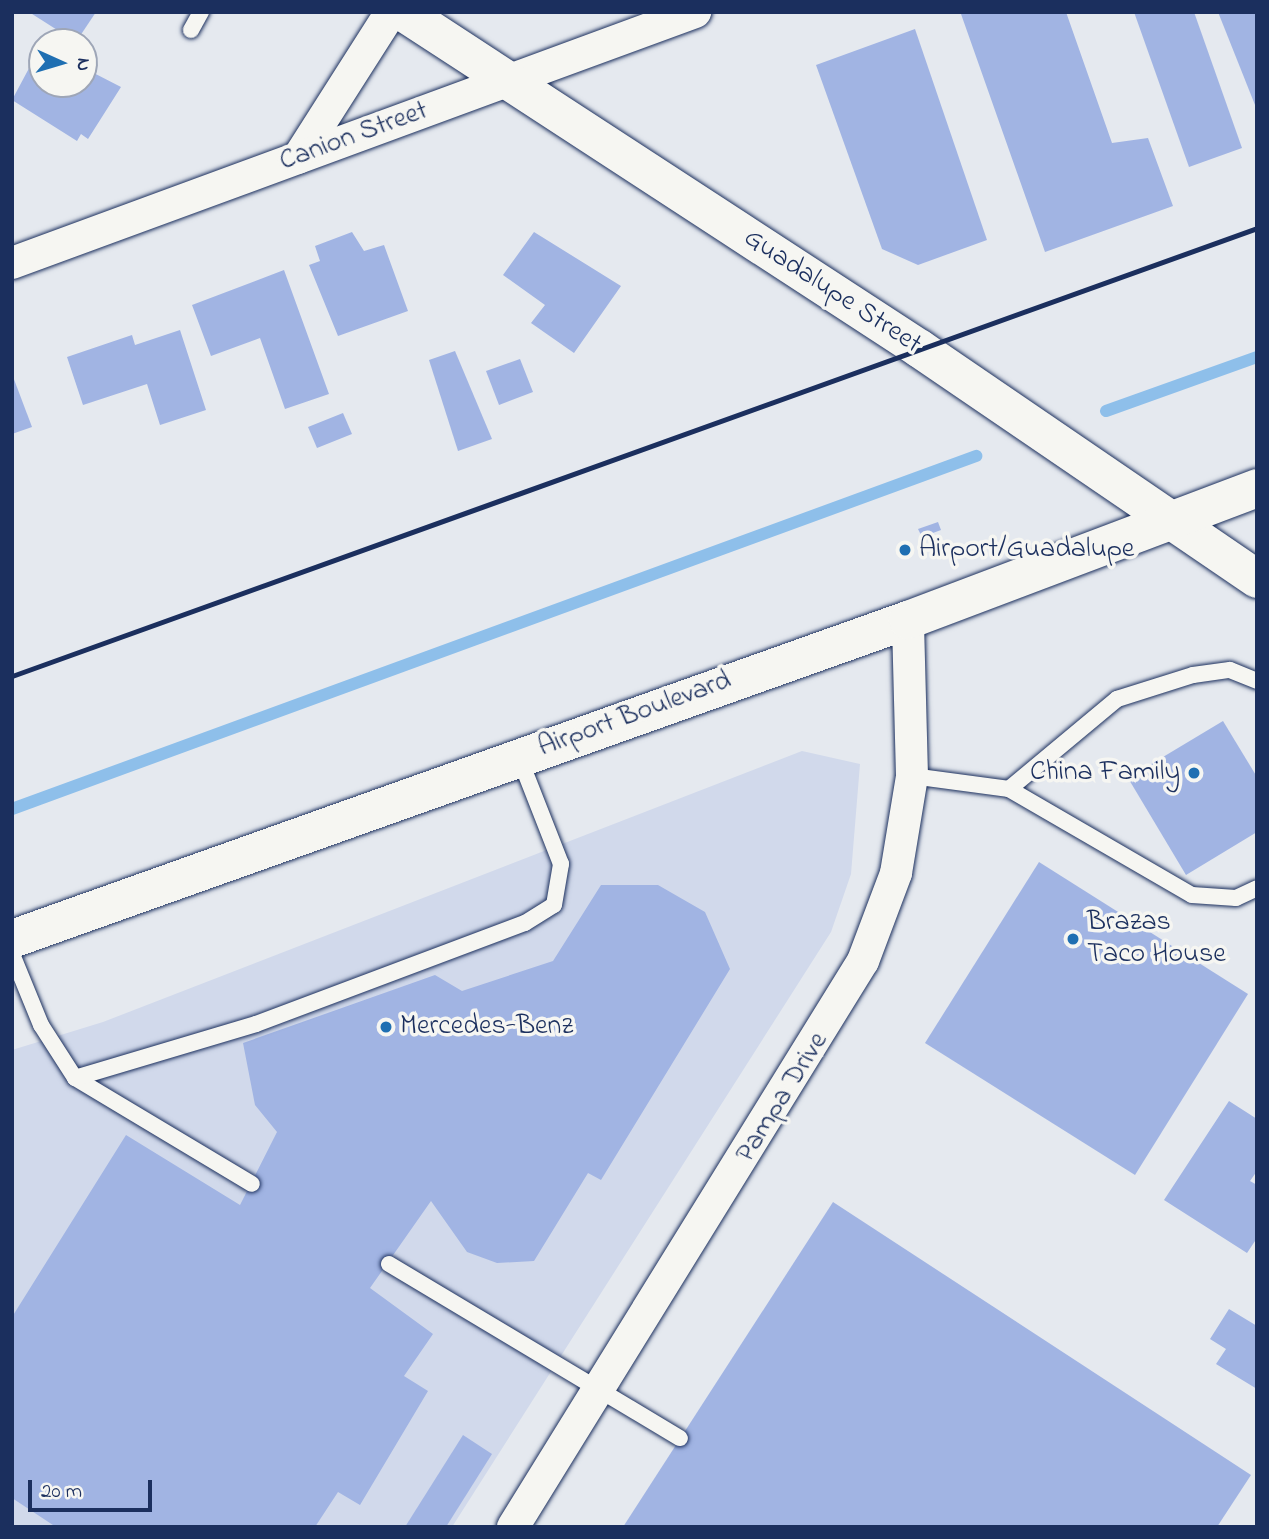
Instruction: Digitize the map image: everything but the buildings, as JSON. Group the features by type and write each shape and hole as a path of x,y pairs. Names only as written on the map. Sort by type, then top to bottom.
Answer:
{"main road":[{"name":"Guadalupe Street","path":"403,12 920,349 1257,579"},
{"name":"Airport Boulevard","path":"12,939 519,756 908,621 1257,488"}],"street":[{"path":"298,158 391,12"},
{"name":"Canion Street","path":"12,263 695,12"},
{"name":"Pampa Drive","path":"513,1527 863,961 896,873 912,776 908,621"}],"lane":[{"path":"191,30 201,12"},
{"path":"1009,789 1117,699 1193,675 1230,670 1257,681"},
{"path":"75,1078 256,1024 525,923 554,905 561,864 519,756"},
{"path":"912,776 1009,789 1192,895 1236,898 1257,888"},
{"path":"12,954 41,1026 75,1078 252,1184"},
{"path":"388,1264 601,1386 680,1438"}],"shaded area":[{"path":"802,751 860,764 851,874 831,932 452,1527 12,1527 12,1050 103,1022"}],"waterway":[{"path":"1106,411 1257,357"},
{"path":"12,809 976,456"}],"railway":[{"path":"12,676 1257,228"}],"place":[{"name":"Airport/Guadalupe","path":"905,550"},
{"name":"China Family","path":"1194,773"},
{"name":"Brazas Taco House","path":"1073,939"},
{"name":"Mercedes-Benz","path":"386,1027"}]}
